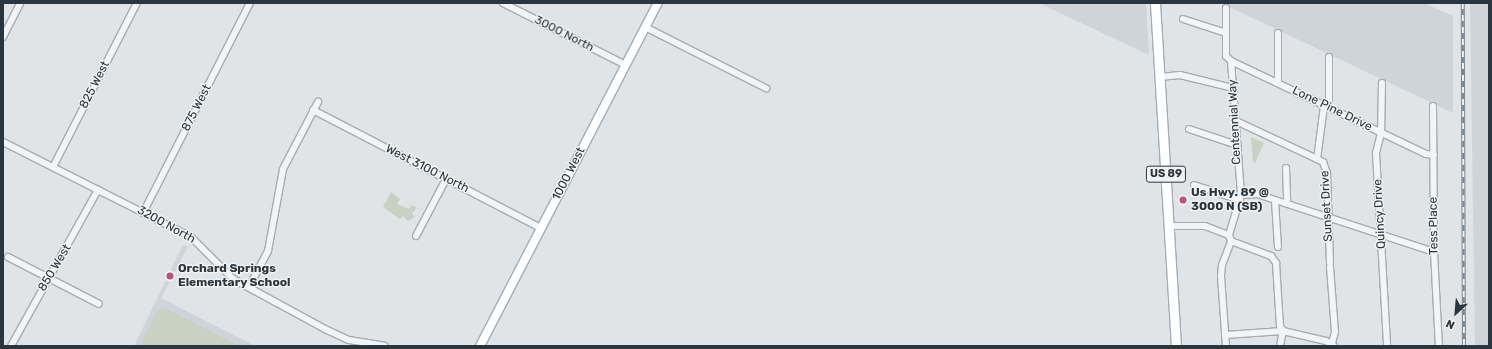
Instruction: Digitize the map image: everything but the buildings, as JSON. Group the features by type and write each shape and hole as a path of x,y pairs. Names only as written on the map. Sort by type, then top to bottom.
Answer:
{"main road":[{"name":"US 89","path":"1155,3 1176,346"}],"street":[{"path":"3,37 20,3"},
{"name":"825 West","path":"53,167 137,3"},
{"name":"875 West","path":"143,213 250,3"},
{"name":"3000 North","path":"503,3 626,65"},
{"name":"1000 West","path":"480,346 658,3"},
{"name":"Centennial Way","path":"1226,8 1226,56 1231,61 1240,197 1222,265 1226,346"},
{"path":"1183,19 1226,33"},
{"path":"645,27 766,88"},
{"path":"1278,33 1278,83"},
{"name":"Sunset Drive","path":"1329,57 1326,107 1317,158 1326,167 1330,265 1335,332 1333,345"},
{"name":"Lone Pine Drive","path":"1231,61 1381,133 1434,155"},
{"path":"1160,77 1180,75 1233,88"},
{"name":"Quincy Drive","path":"1382,83 1381,133 1376,153 1387,346"},
{"path":"249,287 268,251 283,169 318,102"},
{"name":"Tess Place","path":"1433,106 1434,252 1439,346"},
{"name":"West 3100 North","path":"313,110 541,228"},
{"path":"1236,121 1317,158"},
{"path":"1189,129 1237,144"},
{"name":"3200 North","path":"3,142 191,237 221,269 249,287 349,340 385,346"},
{"path":"1286,168 1287,204"},
{"path":"416,236 446,179"},
{"path":"1194,185 1240,197 1257,194 1434,252"},
{"name":"850 West","path":"11,346 98,190"},
{"path":"1275,201 1278,247"},
{"path":"1169,226 1205,226 1271,256 1276,263 1280,326 1283,331 1280,346"},
{"path":"8,257 99,304"},
{"path":"1225,335 1283,331 1333,345"},
{"path":"345,346 349,340"}],"shaded area":[{"path":"1039,3 1146,3 1149,55"},
{"path":"1221,3 1424,3 1453,16 1453,113"},
{"path":"1470,3 1489,3 1489,346 1475,346"},
{"name":"Orchard Springs Elementary School","path":"183,245 188,247 161,298 255,346 134,346"}],"green space":[{"path":"1251,137 1264,143 1255,163 1253,162"},
{"path":"391,192 400,199 397,204 409,209 411,205 420,209 416,208 412,214 415,217 408,221 403,216 400,219 383,207"},
{"name":"Orchard Springs Elementary School","path":"163,308 239,346 140,346 157,311"}],"railway":[{"path":"1463,3 1464,346"}],"place":[{"name":"Us Hwy. 89 @ 3000 N (SB)","path":"1183,200"},
{"name":"Orchard Springs Elementary School","path":"170,276"}]}
